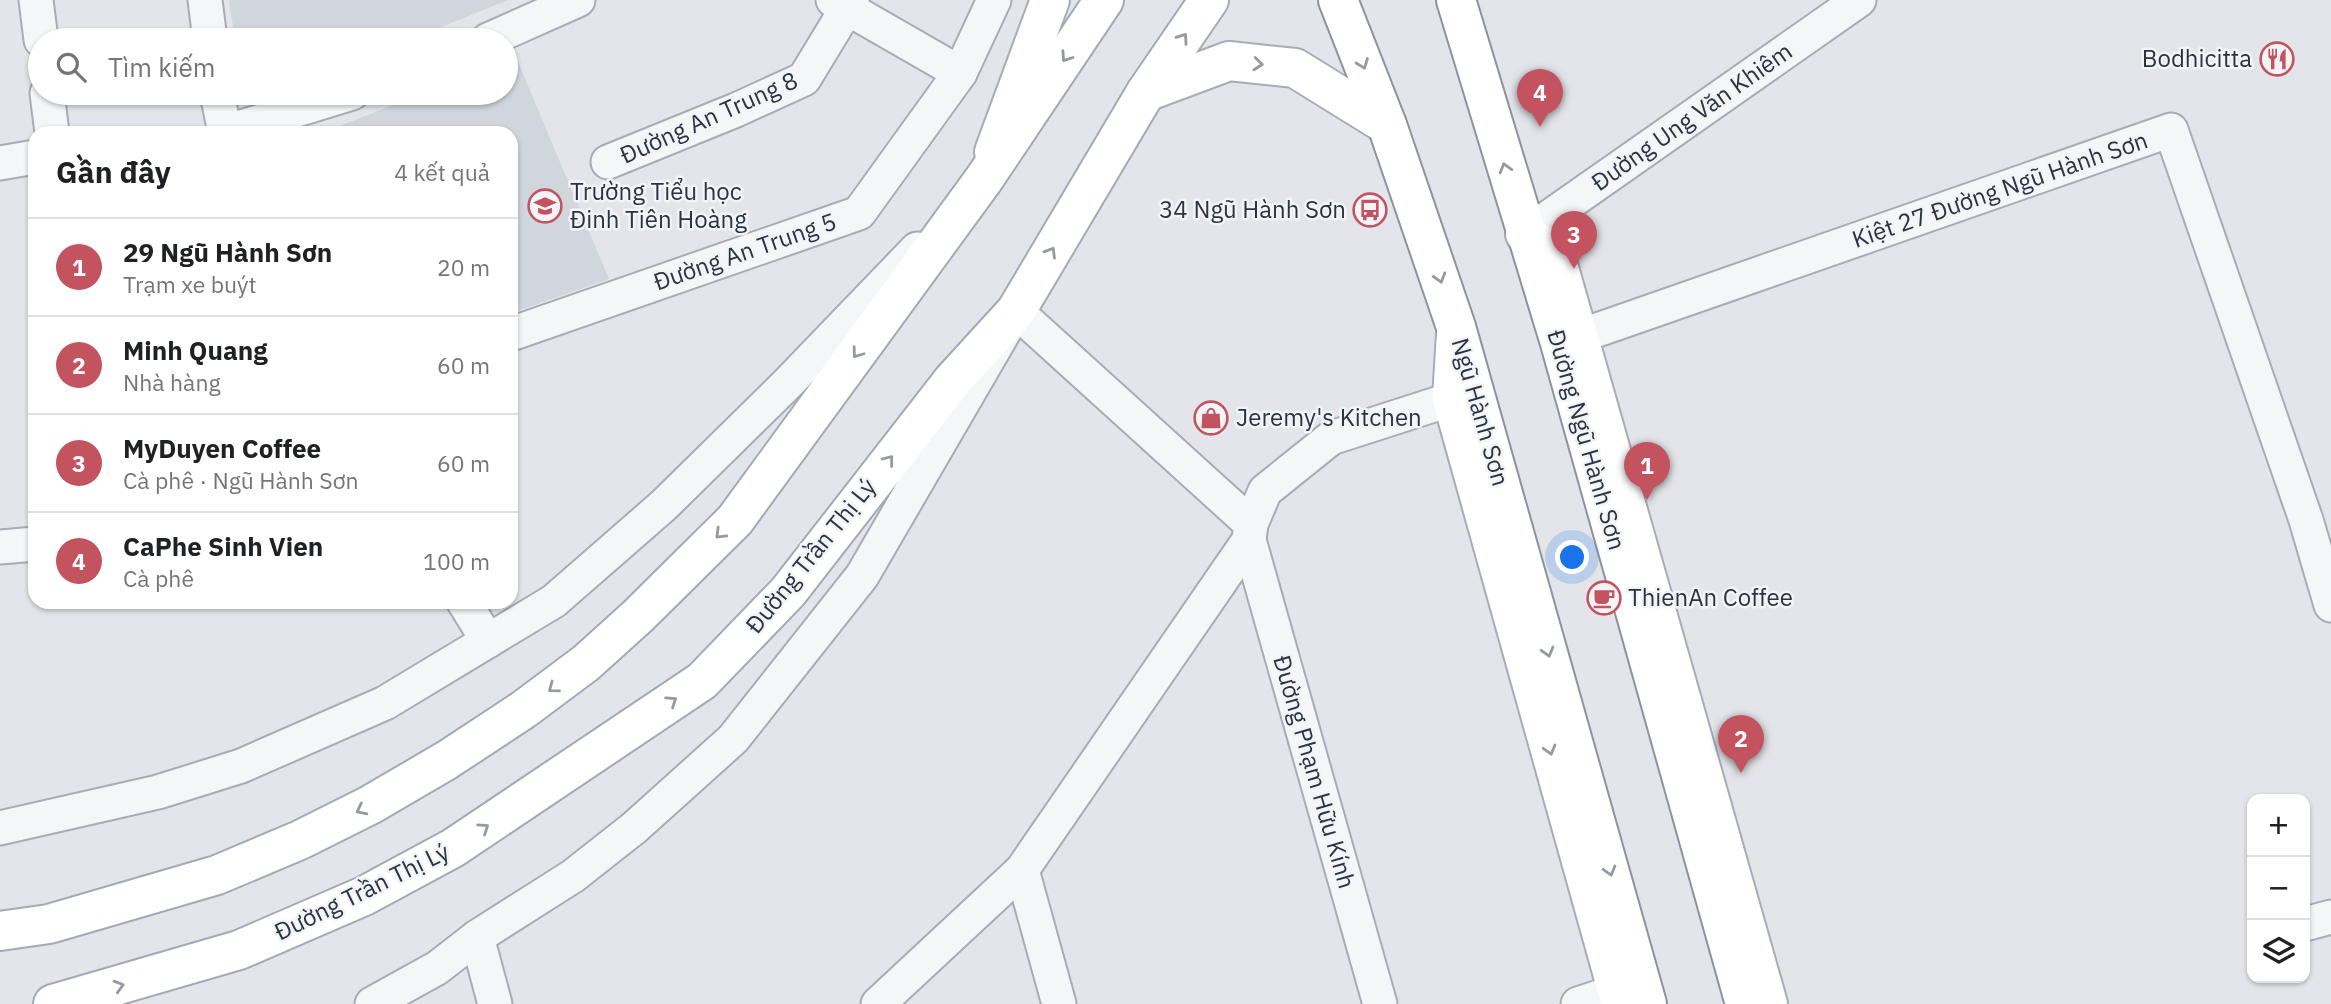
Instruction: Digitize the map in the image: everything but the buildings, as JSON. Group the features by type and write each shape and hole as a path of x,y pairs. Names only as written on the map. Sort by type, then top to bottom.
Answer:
{"main road":[{"path":"984,179 1050,0"},
{"path":"0,931 49,924 217,875 300,840 370,805 447,760 523,710 586,663 735,520 984,179 1104,0"},
{"name":"Đường Trần Thị Lý","path":"53,1004 239,950 364,896 453,848 702,681 788,592 953,380 1016,311 1146,92 1209,0"},
{"path":"1338,0 1387,125 1456,327"},
{"name":"Đường Ngũ Hành Sơn","path":"1456,0 1525,233 1569,340 1745,1004"},
{"path":"1146,92 1229,61 1295,68 1387,125"},
{"name":"Ngũ Hành Sơn","path":"1456,327 1452,399 1628,1000"},
{"name":"Ngũ Hành Sơn","path":"1456,327 1628,1000"},
{"path":"1569,340 1768,1004"}],"street":[{"path":"36,0 40,28"},
{"path":"205,0 208,28"},
{"path":"506,28 532,10 578,0"},
{"name":"Đường An Trung 5","path":"518,332 859,213 960,72 995,0"},
{"name":"Đường Ung Văn Khiêm","path":"1525,233 1859,0"},
{"path":"844,3 960,72"},
{"name":"Đường An Trung 8","path":"608,162 804,79 844,3"},
{"path":"48,105 51,126"},
{"path":"219,105 223,126"},
{"path":"242,126 310,105"},
{"name":"Kiệt 27 Đường Ngũ Hành Sơn","path":"1569,340 2171,130 2319,516"},
{"path":"0,163 28,158"},
{"path":"0,828 158,792 242,766 384,703 554,601 664,505 786,384 984,179"},
{"path":"372,1004 437,968 477,937 583,868 634,828 733,739 862,576 1016,311 1250,532"},
{"path":"878,1004 1022,870 1250,532 1265,491 1331,438 1452,399"},
{"path":"2319,516 2331,604"},
{"name":"Đường Phạm Hữu Kính","path":"1250,532 1380,1004"},
{"path":"0,547 28,545"},
{"path":"468,609 488,641"},
{"path":"1022,870 1059,1004"},
{"path":"2310,923 2331,917"},
{"path":"477,937 495,1004"},
{"path":"1578,1004 1628,1000"}],"shaded area":[{"path":"229,0 508,0 439,28 233,28"},
{"name":"Trường Tiểu học Đinh Tiên Hoàng","path":"518,62 609,279 518,311 518,126 339,126 394,105 518,105"}],"place":[{"name":"Bodhicitta","path":"2277,59"},
{"name":"CaPhe Sinh Vien","path":"1540,127"},
{"name":"Trường Tiểu học Đinh Tiên Hoàng","path":"545,206"},
{"name":"34 Ngũ Hành Sơn","path":"1370,210"},
{"name":"MyDuyen Coffee","path":"1574,269"},
{"name":"Jeremy's Kitchen","path":"1211,418"},
{"name":"29 Ngũ Hành Sơn","path":"1647,500"},
{"name":"ThienAn Coffee","path":"1604,598"},
{"name":"Minh Quang","path":"1741,773"}]}
